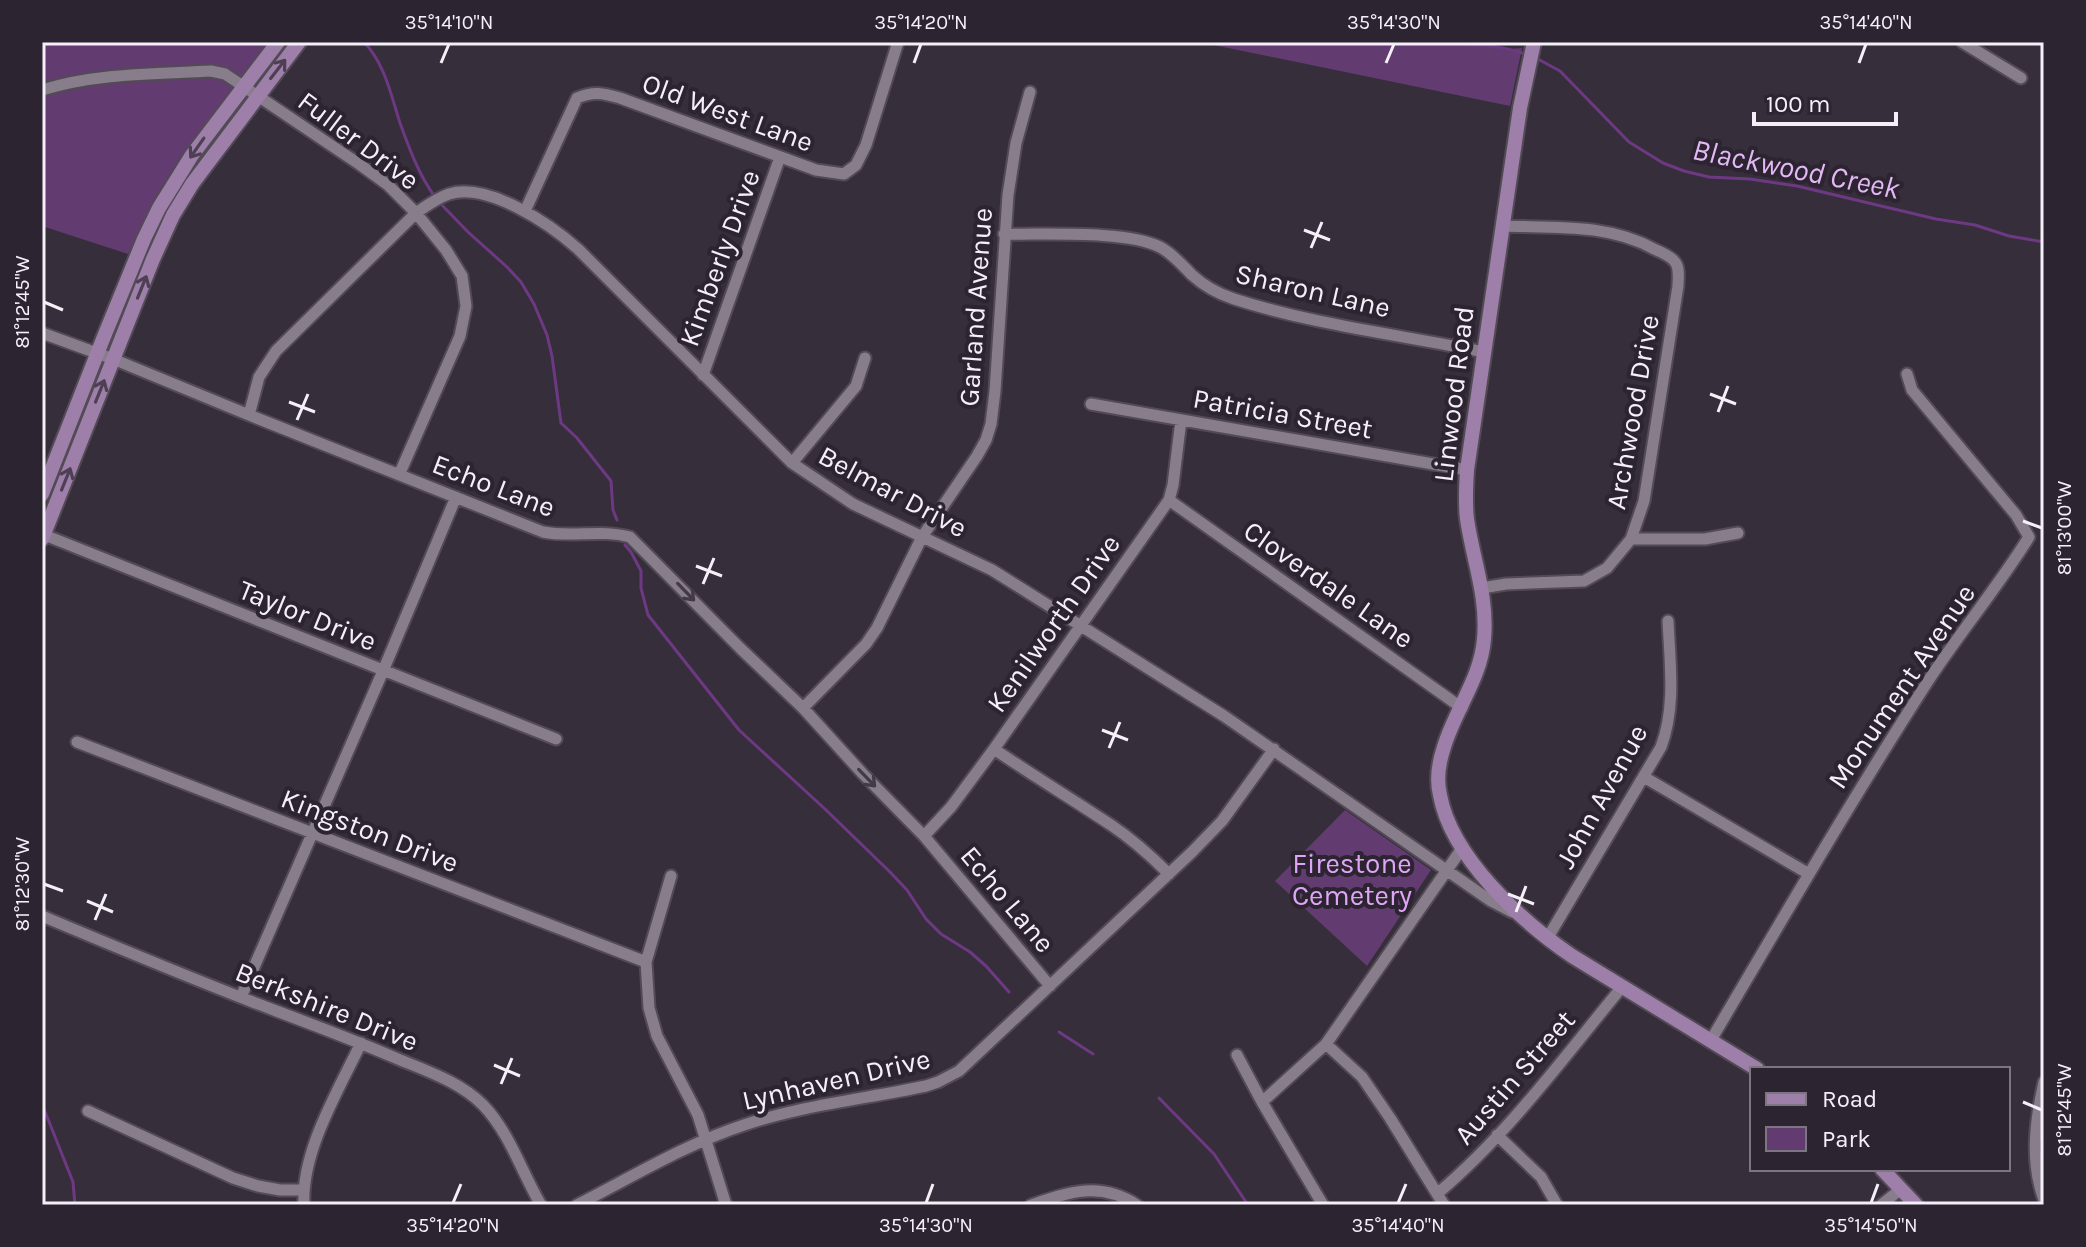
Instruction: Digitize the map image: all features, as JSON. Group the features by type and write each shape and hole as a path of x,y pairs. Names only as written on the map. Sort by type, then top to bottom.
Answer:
{"main road":[{"path":"42,494 159,208 192,155 278,42"},
{"path":"43,536 173,215 192,184 299,42"},
{"name":"Linwood Road","path":"1534,42 1502,226 1467,470 1467,518 1482,588 1486,618 1484,643 1480,664 1445,743 1438,774 1439,792 1444,810 1463,847 1490,882 1547,939 1754,1067"},
{"path":"1884,1171 1916,1205"}],"street":[{"name":"Old West Lane","path":"525,211 577,98 589,93 620,98 816,170 844,174 856,165 866,145 898,42"},
{"path":"1962,42 2021,78"},
{"name":"Fuller Drive","path":"42,90 110,77 211,71 225,74 388,185 416,213 446,250 462,276 466,306 460,336 399,475"},
{"name":"Garland Avenue","path":"803,708 866,644 877,628 922,537 986,440 995,391 1008,195 1016,143 1030,92"},
{"name":"Kimberly Drive","path":"703,375 780,157"},
{"name":"Belmar Drive","path":"249,415 259,377 276,351 416,213 450,193 486,195 525,211 578,249 792,463 853,504 992,570 1274,749 1491,901 1523,918"},
{"name":"Archwood Drive","path":"1482,588 1584,581 1607,568 1631,539 1644,501 1678,286 1675,262 1625,235 1587,229 1502,226"},
{"name":"Sharon Lane","path":"1004,234 1140,240 1171,253 1195,278 1229,297 1299,316 1484,352"},
{"name":"Echo Lane","path":"42,333 528,526 560,536 587,533 630,537 803,708 924,836 1050,986"},
{"path":"792,463 856,386 865,358"},
{"name":"Monument Avenue","path":"1711,1040 1930,679 2029,537 2016,515 1912,390 1907,374"},
{"name":"Patricia Street","path":"1091,404 1467,470"},
{"name":"Kenilworth Drive","path":"924,836 951,807 994,749 1169,500 1181,420"},
{"path":"241,997 456,497"},
{"name":"Cloverdale Lane","path":"1169,500 1462,708"},
{"path":"1631,539 1705,539 1738,533"},
{"name":"Taylor Drive","path":"43,536 556,739"},
{"name":"John Avenue","path":"1547,939 1661,747 1670,718 1668,621"},
{"name":"Kingston Drive","path":"77,742 646,962"},
{"path":"994,749 1113,826 1169,874"},
{"name":"Lynhaven Drive","path":"577,1205 707,1140 746,1124 938,1082 959,1071 1215,828 1274,749"},
{"path":"1644,777 1809,874"},
{"path":"1262,1102 1326,1044 1463,847"},
{"path":"671,876 646,962 649,1008 657,1036 698,1115 726,1205"},
{"name":"Berkshire Drive","path":"42,916 361,1043 459,1087 483,1106 509,1143 541,1205"},
{"name":"Austin Street","path":"1438,1193 1467,1168 1497,1135 1622,987"},
{"path":"304,1205 306,1173 315,1144 361,1043"},
{"path":"1326,1044 1362,1077 1444,1205"},
{"path":"1237,1055 1323,1205"},
{"path":"2044,1082 2035,1136 2036,1164 2044,1200"},
{"path":"88,1111 233,1178 269,1188 303,1190"},
{"path":"1497,1135 1541,1177 1557,1205"},
{"path":"1881,1205 1901,1189"},
{"path":"1031,1205 1082,1190 1125,1197 1137,1205"}],"green space":[{"path":"42,42 269,42 178,161 155,198 128,254 42,226"},
{"path":"1199,42 1434,42 1522,48 1510,106"},
{"name":"Firestone Cemetery","path":"1345,810 1431,870 1367,966 1275,881"}],"waterway":[{"path":"364,42 382,70 411,152 435,197"},
{"name":"Blackwood Creek","path":"1434,42 1491,46 1525,54"},
{"name":"Blackwood Creek","path":"1536,58 1560,71 1629,142 1663,163 1684,171 1709,177 1797,186 2044,242"},
{"path":"440,203 521,282 534,304 552,356 561,423 611,481 613,510 617,520"},
{"path":"625,545 641,571 641,588 648,615 739,730 890,872 941,934 970,952 1009,992"},
{"path":"1059,1032 1093,1054"},
{"path":"1159,1098 1214,1154 1248,1205"},
{"path":"42,1104 73,1182 75,1205"}]}
